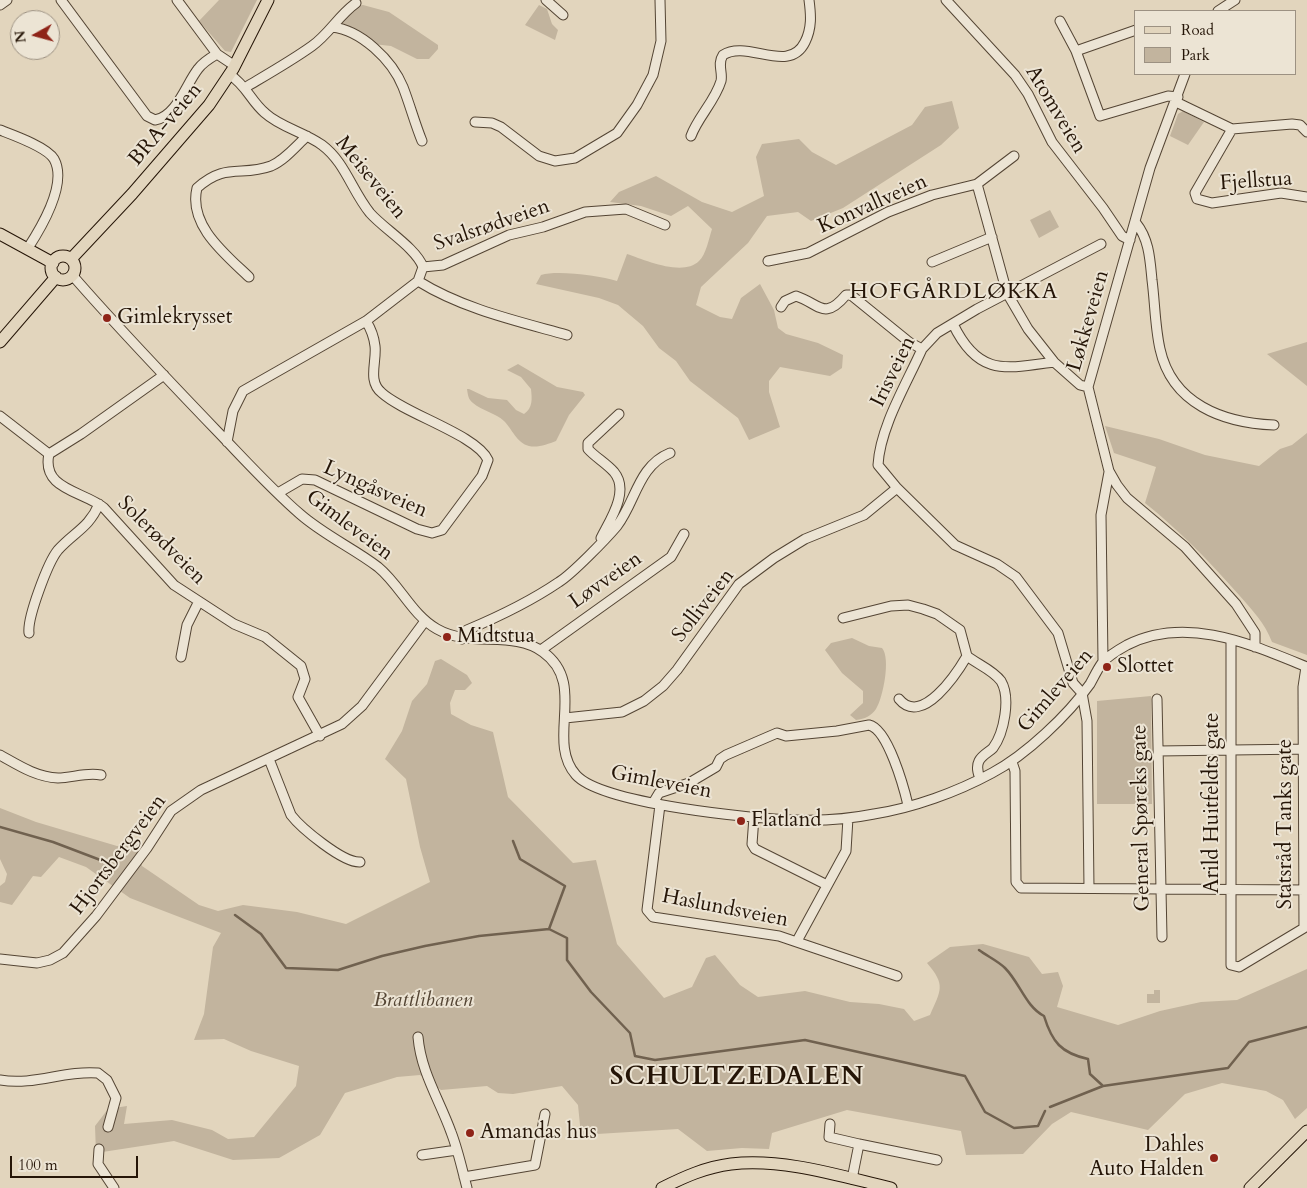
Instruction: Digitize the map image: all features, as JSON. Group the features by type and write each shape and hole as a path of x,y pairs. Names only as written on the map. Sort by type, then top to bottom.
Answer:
{"main road":[{"name":"BRA-veien","path":"71,259 182,138 209,105 232,70 268,0"},
{"path":"0,234 52,263"},
{"path":"63,256 71,259 76,267 73,276 64,280 56,277 52,271 52,263 63,256"},
{"path":"0,342 56,277"},
{"path":"1250,1188 1307,1131"},
{"path":"662,1188 689,1175 731,1164 788,1166 891,1188"}],"street":[{"path":"0,4 7,0"},
{"path":"60,0 147,116 155,120 170,112 199,68 217,54"},
{"name":"Meiseveien","path":"177,0 217,54 246,87 254,102 266,115 307,136 332,153 370,212 415,254 423,267"},
{"path":"546,0 563,15"},
{"path":"475,122 492,123 501,127 539,156 555,161 575,158 616,133 637,105 653,74 661,41 660,0"},
{"path":"691,136 697,121 714,95 721,80 720,64 723,55 735,51 776,56 794,55 801,49 810,28 808,0"},
{"name":"Atomveien","path":"946,0 1016,75 1028,94 1052,142 1122,236 1130,240"},
{"path":"1220,10 1235,0"},
{"path":"246,87 313,46 332,27 340,15 356,3"},
{"path":"1060,21 1076,51 1098,114 1102,116 1168,96 1232,129 1292,124 1300,125 1307,132"},
{"path":"332,27 344,28 356,34 394,72 403,87 422,142"},
{"path":"1076,51 1134,31"},
{"name":"Løkkeveien","path":"1185,75 1177,100 1150,168 1136,223 1088,387 1109,471 1127,498 1184,547 1236,604 1255,633 1255,647"},
{"name":"Fjellstua","path":"1232,129 1195,193 1198,199 1212,202 1281,193 1307,197"},
{"path":"0,130 29,142 54,159 56,176 55,196 42,226 28,248"},
{"name":"Meiseveien","path":"249,277 214,241 201,224 195,206 197,188 210,178 225,172 268,167 276,163 307,136"},
{"name":"Konvallveien","path":"768,261 808,253 888,212 932,195 977,184 1014,156"},
{"path":"977,184 1007,293 1028,329 1054,362 1080,385 1088,387"},
{"name":"Svalsrødveien","path":"227,442 233,410 243,391 366,321 418,281 423,267 450,262 509,235 544,227 585,212 626,209 665,226"},
{"path":"1136,223 1144,233 1148,250 1160,348 1165,366 1174,383 1187,398 1227,418 1274,425"},
{"path":"932,262 992,237"},
{"name":"Irisveien","path":"1089,888 1087,720 1082,693 1073,683 1058,633 1016,577 997,564 955,545 897,488 878,465 878,453 890,420 922,349 931,337 1007,293 1101,244"},
{"name":"Gimleveien","path":"73,276 227,442 278,493 307,520 378,568 425,620 442,632 462,638 524,643 541,650 559,669 564,683 565,749 577,776 590,786 610,793 656,804 754,817 798,820 848,818 884,812 980,779 1012,762 1032,747 1082,693 1103,660 1130,644 1158,634 1187,632 1231,640 1255,647 1306,667"},
{"path":"418,281 436,292 498,316 568,336"},
{"path":"781,307 785,301 796,296 826,310 834,308 846,295 851,295 909,342 922,349"},
{"name":"Lyngåsveien","path":"278,493 302,479 315,480 417,529 432,533 442,530 482,476 488,460 477,447 406,409 376,387 373,380 375,347 373,335 366,321"},
{"path":"953,324 975,354 996,367 1054,362"},
{"path":"0,416 49,454 81,434 164,375"},
{"path":"600,543 613,515 620,484 618,478 604,462 588,448 588,443 618,414"},
{"path":"462,638 467,630 561,582 618,524 638,483 645,473 664,455 670,453"},
{"name":"Solerødveien","path":"49,454 48,467 56,482 64,488 99,504 174,585 198,603 234,624 265,637 301,666 305,679 298,696 320,736"},
{"path":"1103,660 1101,514 1109,471"},
{"name":"Solliveien","path":"565,718 622,712 644,701 677,670 739,584 774,558 805,539 864,515 897,488"},
{"name":"Solerødveien","path":"30,633 29,620 52,557 59,548 81,531 94,515 99,504"},
{"name":"Løvveien","path":"541,650 554,638 671,557 684,534"},
{"name":"Solerødveien","path":"181,657 187,625 198,603"},
{"path":"843,618 891,606 908,605 937,614 960,630 967,656 993,673 1001,682 1005,694 1000,734 993,748 980,760 977,767 980,779"},
{"name":"Hjortsbergveien","path":"0,959 37,963 50,960 63,953 96,916 147,848 171,811 201,790 320,736 342,724 362,706 425,620"},
{"name":"Arild Huitfeldts gate","path":"1231,640 1233,879 1230,888 1231,966"},
{"path":"900,699 904,704 910,706 933,699 951,682 967,656"},
{"name":"Statsråd Tanks gate","path":"1231,966 1239,967 1304,928 1306,890 1303,688 1306,667"},
{"name":"General Spørcks gate","path":"1156,699 1162,937"},
{"path":"656,804 659,793 689,783 716,767 720,759 726,755 777,734 795,736 868,725 873,726 878,731 895,762 908,805"},
{"path":"1158,751 1305,749"},
{"path":"0,754 30,772 42,776 56,778 93,774 101,775"},
{"path":"269,759 291,815 296,822 339,856 354,862 360,862"},
{"path":"1012,762 1015,771 1016,882 1021,888 1160,887 1306,890"},
{"name":"Haslundsveien","path":"656,804 647,910 653,917 779,936 897,976"},
{"path":"754,817 752,844 754,849 827,885"},
{"path":"797,941 846,851 848,818"},
{"path":"418,1037 420,1057 457,1150 467,1188"},
{"path":"0,1080 26,1082 84,1072 98,1073 107,1080 116,1098 108,1126"},
{"path":"464,1177 535,1165 545,1114"},
{"path":"830,1124 828,1136 937,1160"},
{"path":"852,1179 859,1144"},
{"path":"99,1149 98,1164 114,1188"},
{"path":"422,1155 457,1150"}],"green space":[{"path":"219,0 257,0 231,52 225,51 199,21"},
{"path":"363,5 389,12 438,45 438,49 429,59 417,59 391,46 373,44 349,26 339,24 356,6"},
{"path":"539,5 547,9 552,24 558,30 555,40 525,25"},
{"path":"952,101 959,128 941,145 843,208 811,221 798,212 767,216 748,243 701,287 696,305 720,317 732,319 741,298 760,284 774,310 778,328 786,334 818,343 843,355 842,368 830,376 780,367 769,381 769,392 780,427 749,440 738,418 690,381 676,361 659,348 643,326 618,305 599,298 536,284 541,275 558,273 617,281 627,254 664,266 684,268 692,266 699,261 705,251 712,229 688,206 671,216 641,206 610,202 619,192 656,176 702,202 732,212 764,196 756,157 762,144 799,139 812,152 836,165 912,125 925,107"},
{"path":"1183,111 1204,122 1188,145 1170,136 1178,114"},
{"path":"1050,210 1059,227 1039,238 1030,220"},
{"path":"1307,342 1307,386 1267,354"},
{"path":"518,364 557,387 583,392 585,395 569,415 556,441 543,445 529,446 518,439 501,418 477,406 469,398 467,389 488,398 507,400 516,410 524,414 527,412 532,400 531,389 521,377 507,370"},
{"path":"1105,426 1159,439 1205,455 1259,466 1280,449 1292,445 1307,433 1307,655 1272,642 1258,617 1228,582 1182,535 1145,503 1156,467 1114,453"},
{"path":"852,638 869,646 882,648 886,660 879,704 868,717 856,720 850,715 863,703 863,691 842,673 825,650 831,643"},
{"name":"Brattlibanen","path":"441,659 467,675 472,683 465,690 455,690 450,703 451,714 471,725 493,732 508,797 573,863 596,860 617,944 664,998 692,987 706,958 715,955 740,985 758,997 805,991 850,1002 879,1004 904,1009 914,1021 930,1015 939,993 940,988 937,977 927,963 950,947 983,944 1029,957 1042,974 1058,972 1063,986 1057,1007 1118,1025 1160,1011 1201,1002 1237,1000 1307,969 1307,1108 1295,1119 1283,1100 1266,1091 1222,1083 1185,1094 1148,1130 1071,1112 1052,1124 1023,1154 966,1155 961,1131 847,1110 772,1133 769,1149 742,1148 707,1151 678,1129 581,1135 578,1105 562,1086 513,1094 498,1093 487,1086 441,1090 420,1075 397,1077 345,1093 320,1135 279,1158 233,1160 174,1141 96,1153 95,1126 108,1109 127,1106 124,1124 172,1120 212,1130 228,1139 254,1137 296,1086 299,1066 251,1051 224,1039 194,1040 204,1014 213,947 221,933 130,898 86,867 59,857 41,877 33,876 12,905 0,902 0,886 5,882 7,874 0,859 0,808 36,822 117,846 139,844 142,866 199,905 218,911 243,905 297,912 346,924 430,882 420,847 406,779 385,759 402,731 412,701 427,684 435,661"},
{"path":"1151,696 1152,804 1097,804 1097,701"},
{"path":"1154,990 1160,990 1160,1003 1147,1003 1147,994 1154,994"}],"waterway":[{"path":"0,827 53,842 103,861"},
{"path":"513,841 520,859 565,886 549,929 567,938 567,960 591,992 630,1033 635,1056 655,1060 805,1040 965,1076 985,1112 1014,1128 1038,1126 1045,1111"},
{"path":"235,915 261,934 286,968 338,970 382,956 425,946 479,936 549,929"},
{"path":"979,950 1005,968 1032,1007 1044,1016 1050,1033 1059,1045 1064,1050 1088,1059 1090,1074 1102,1085"},
{"path":"1050,1107 1103,1086 1228,1068 1249,1042 1307,1027"}],"place":[{"name":"Gimlekrysset","path":"107,318"},
{"name":"Midtstua","path":"447,637"},
{"name":"Slottet","path":"1107,667"},
{"name":"Flatland","path":"741,821"},
{"name":"Amandas hus","path":"470,1133"},
{"name":"Dahles Auto Halden","path":"1214,1158"}],"district":[{"name":"HOFGÅRDLØKKA","path":"954,293"},
{"name":"SCHULTZEDALEN","path":"737,1078"}]}
